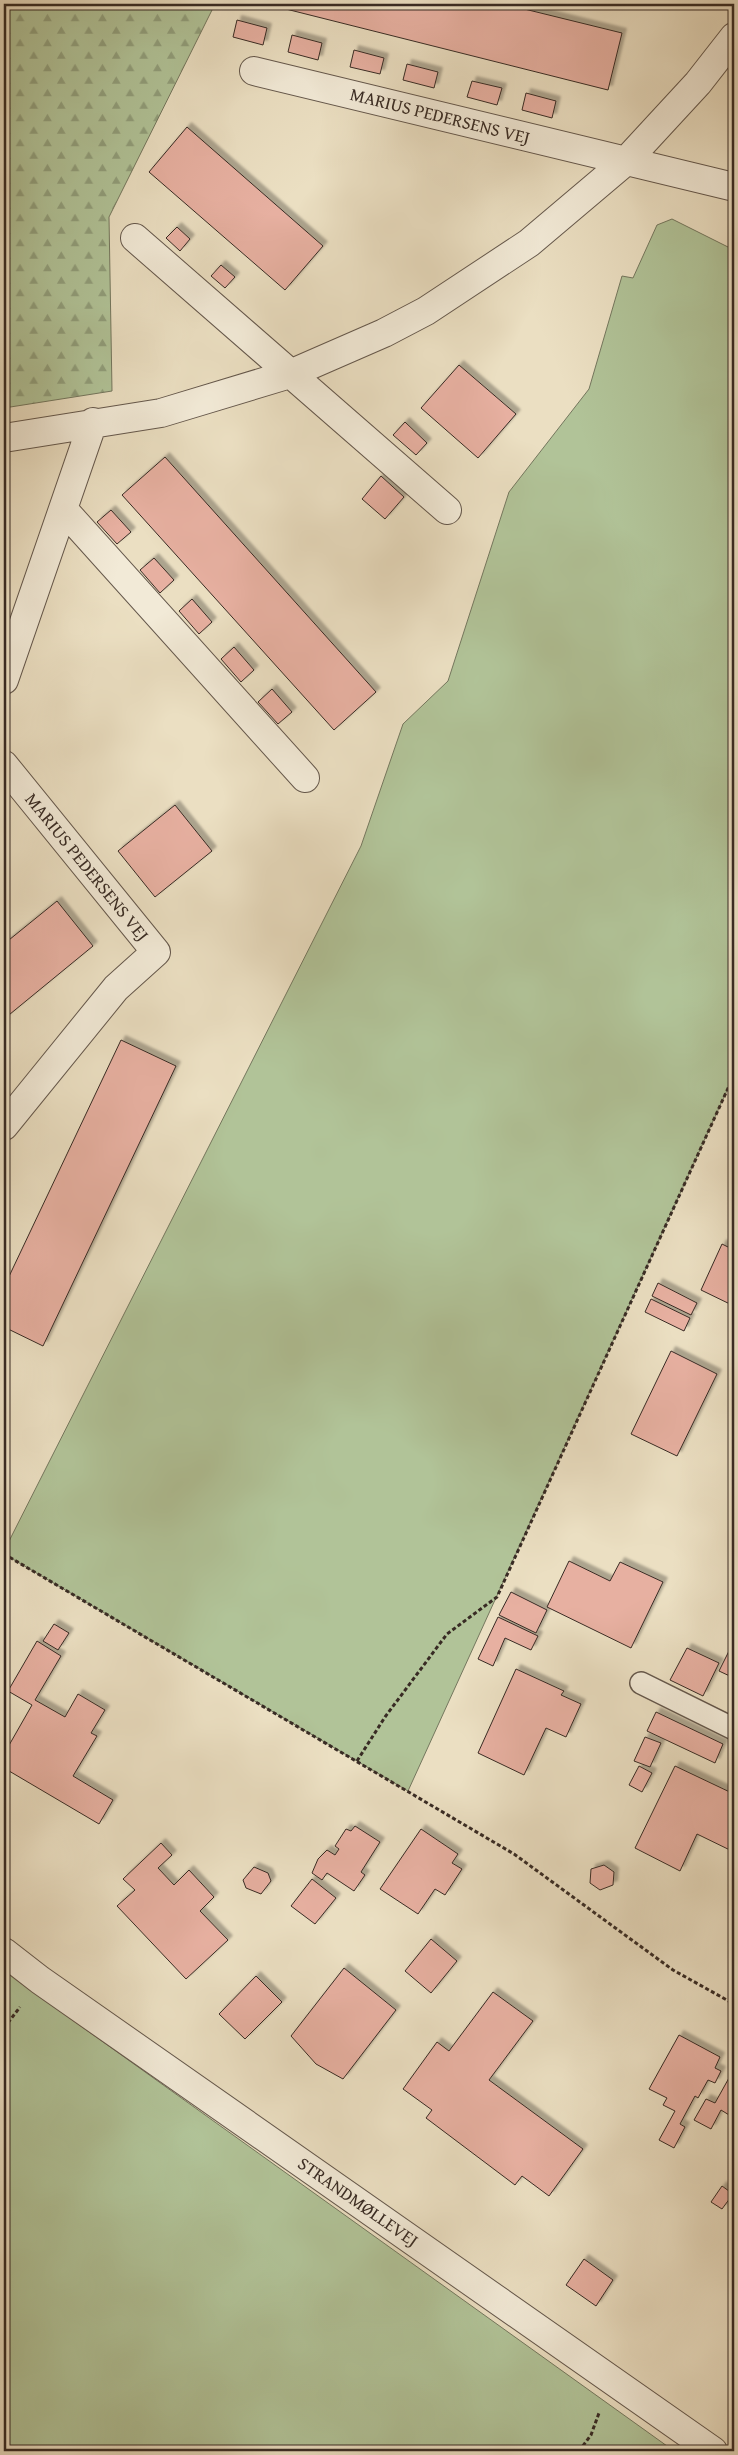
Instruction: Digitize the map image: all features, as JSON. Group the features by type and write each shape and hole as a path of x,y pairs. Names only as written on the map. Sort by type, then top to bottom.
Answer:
{"street":[{"path":"4,438 93,422 160,413 290,374 384,333 466,286 529,243 626,161 698,83 734,37"},
{"name":"MARIUS PEDERSENS VEJ","path":"254,71 734,187"},
{"path":"135,238 447,510"},
{"path":"4,680 93,422"},
{"path":"63,509 305,778"},
{"name":"MARIUS PEDERSENS VEJ","path":"4,765 156,952 116,988 4,1126"},
{"name":"STRANDMØLLEVEJ","path":"4,1952 40,1980 713,2451"}],"lane":[{"path":"641,1683 734,1728"}],"path":[{"path":"357,1761 385,1717 447,1634 497,1597 734,1075"},
{"path":"4,1554 514,1854 673,1970 734,2004"},
{"path":"579,2451 591,2435 612,2380"}],"green space":[{"path":"4,4 215,4 109,217 112,391 4,408"},
{"path":"672,219 734,250 734,1075 408,1791 4,1554 4,1551 361,846 403,724 448,681 509,492 589,389 622,276 633,278 657,225"},
{"path":"4,1967 53,2006 674,2451 4,2451"}],"building":[{"path":"266,4 504,4 622,33 608,90"},
{"path":"237,20 267,28 263,45 233,37"},
{"path":"292,35 322,43 318,60 288,52"},
{"path":"354,50 384,58 380,74 350,67"},
{"path":"407,64 438,72 434,88 403,80"},
{"path":"472,81 502,88 497,105 467,97"},
{"path":"526,93 556,101 552,118 522,110"},
{"path":"187,127 323,246 285,290 149,172"},
{"path":"177,227 190,239 180,251 166,238"},
{"path":"221,265 235,277 225,288 211,276"},
{"path":"459,365 516,414 478,458 421,408"},
{"path":"405,422 427,443 416,455 393,435"},
{"path":"165,457 376,692 334,730 122,495"},
{"path":"381,476 404,497 385,519 362,499"},
{"path":"111,510 131,532 117,544 97,522"},
{"path":"154,558 174,580 160,593 140,570"},
{"path":"192,599 212,622 199,634 179,611"},
{"path":"234,647 254,670 241,682 221,659"},
{"path":"272,689 292,712 278,724 258,702"},
{"path":"175,805 212,851 155,897 118,851"},
{"path":"57,901 93,946 4,1019 4,944"},
{"path":"121,1040 176,1066 43,1346 4,1327 4,1287"},
{"path":"722,1244 734,1250 734,1306 701,1290"},
{"path":"658,1283 697,1303 691,1315 652,1296"},
{"path":"651,1299 690,1318 684,1331 645,1312"},
{"path":"671,1351 717,1374 677,1456 631,1434"},
{"path":"569,1561 610,1581 620,1562 663,1582 631,1648 547,1607"},
{"path":"511,1592 547,1610 536,1633 499,1615"},
{"path":"498,1617 538,1636 531,1650 505,1638 493,1666 478,1659"},
{"path":"54,1624 69,1633 58,1650 43,1641"},
{"path":"37,1641 61,1656 35,1700 65,1717 78,1694 105,1710 91,1733 97,1736 73,1776 113,1800 99,1824 4,1768 4,1754 32,1705 8,1691"},
{"path":"734,1641 734,1678 719,1671"},
{"path":"687,1648 719,1663 703,1696 670,1680"},
{"path":"516,1669 564,1691 561,1695 581,1704 566,1737 546,1728 524,1775 478,1753"},
{"path":"656,1712 723,1744 715,1763 647,1731"},
{"path":"645,1737 661,1743 650,1767 634,1761"},
{"path":"639,1766 652,1773 642,1792 629,1785"},
{"path":"675,1766 734,1794 734,1852 697,1834 680,1871 635,1848"},
{"path":"355,1826 380,1842 361,1872 365,1875 354,1891 327,1873 322,1880 312,1873 318,1859 327,1850 335,1855 339,1849 335,1846 346,1829 351,1831"},
{"path":"421,1829 458,1854 452,1863 462,1869 445,1895 435,1889 418,1914 380,1889"},
{"path":"161,1843 172,1855 158,1868 174,1885 189,1870 214,1897 200,1911 228,1940 186,1979 117,1906 135,1890 123,1879"},
{"path":"604,1865 614,1872 613,1885 600,1890 590,1883 591,1869"},
{"path":"254,1867 268,1873 271,1881 261,1894 246,1888 243,1880"},
{"path":"312,1879 336,1898 315,1924 291,1906"},
{"path":"431,1939 457,1961 431,1993 405,1971"},
{"path":"344,1968 396,2010 343,2079 316,2064 291,2036"},
{"path":"256,1976 282,2002 245,2039 219,2014"},
{"path":"493,1992 533,2021 489,2080 583,2149 549,2196 522,2176 515,2185 426,2118 432,2110 403,2089 437,2042 449,2051"},
{"path":"679,2035 720,2057 715,2068 721,2071 715,2083 708,2080 698,2098 695,2096 680,2124 685,2127 674,2148 659,2140 675,2111 663,2105 667,2098 649,2089"},
{"path":"734,2069 734,2118 721,2110 711,2129 694,2120 706,2099 715,2103"},
{"path":"722,2186 733,2194 722,2209 711,2202"},
{"path":"584,2259 613,2280 596,2306 566,2285"}]}
